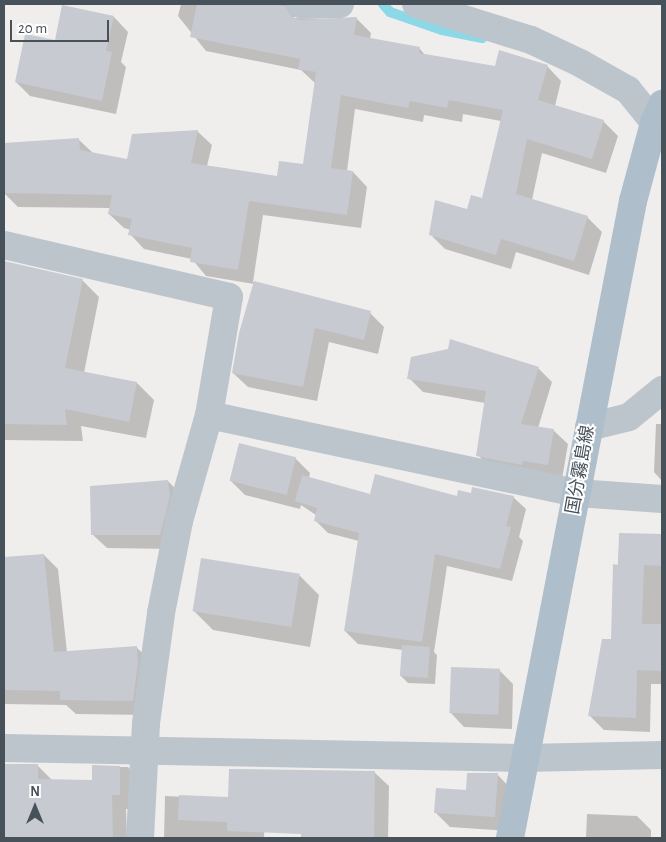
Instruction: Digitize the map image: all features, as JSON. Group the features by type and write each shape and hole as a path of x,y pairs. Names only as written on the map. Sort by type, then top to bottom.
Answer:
{"main road":[{"name":"国分霧島線","path":"510,838 633,201 659,119"}],"street":[{"path":"300,4 339,5"},
{"path":"416,4 531,40 580,62 628,90 659,119"},
{"path":"4,245 229,297 209,415 179,521 161,613 143,751 140,838"},
{"path":"589,427 629,417 662,390"},
{"path":"209,415 577,493 662,499"},
{"path":"4,748 525,758 662,755"}],"building":[{"path":"197,4 269,4 285,6 292,17 300,20 357,17 354,35 420,47 419,53 495,66 499,50 548,65 538,100 604,120 592,159 527,139 516,194 588,216 574,261 501,239 496,255 429,235 435,200 467,209 471,195 482,198 503,110 449,100 447,108 410,101 408,108 341,95 331,168 353,171 347,215 249,201 238,270 190,262 192,248 128,235 132,219 108,214 112,195 4,193 4,143 79,138 80,150 127,159 132,134 198,130 191,163 277,176 279,161 303,164 316,72 298,69 300,59 190,37"},
{"path":"62,5 114,16 106,51 112,52 102,101 15,82 25,34 55,40"},
{"path":"4,261 83,279 65,368 137,382 129,422 65,409 67,425 4,424"},
{"path":"254,281 371,311 364,340 315,328 303,387 232,373 239,333"},
{"path":"450,339 539,367 521,424 554,429 548,465 523,461 522,465 476,456 486,391 407,379 411,357 448,349"},
{"path":"239,443 296,457 287,495 230,481"},
{"path":"375,474 457,496 458,490 471,493 472,487 514,496 506,526 511,527 500,569 435,554 422,642 344,631 359,533 314,521 317,508 295,501 302,475 370,494"},
{"path":"168,480 170,496 160,535 91,535 90,486"},
{"path":"619,533 662,534 662,566 644,565 642,624 662,624 662,671 637,670 636,718 588,716 602,639 611,639 613,564 618,565"},
{"path":"44,554 54,652 137,646 138,663 133,701 60,700 60,691 4,690 4,557"},
{"path":"201,558 300,574 291,627 193,611"},
{"path":"402,645 430,647 428,678 400,676"},
{"path":"451,667 500,669 498,715 449,713"},
{"path":"4,764 38,764 38,779 92,780 92,765 120,766 120,795 112,795 113,838 4,838"},
{"path":"229,769 375,771 374,838 301,838 301,834 227,831 227,822 178,820 179,795 228,797"},
{"path":"467,773 498,773 495,817 434,813 436,788 466,790"}],"waterway":[{"path":"383,4 390,12 442,30 482,38"}]}
